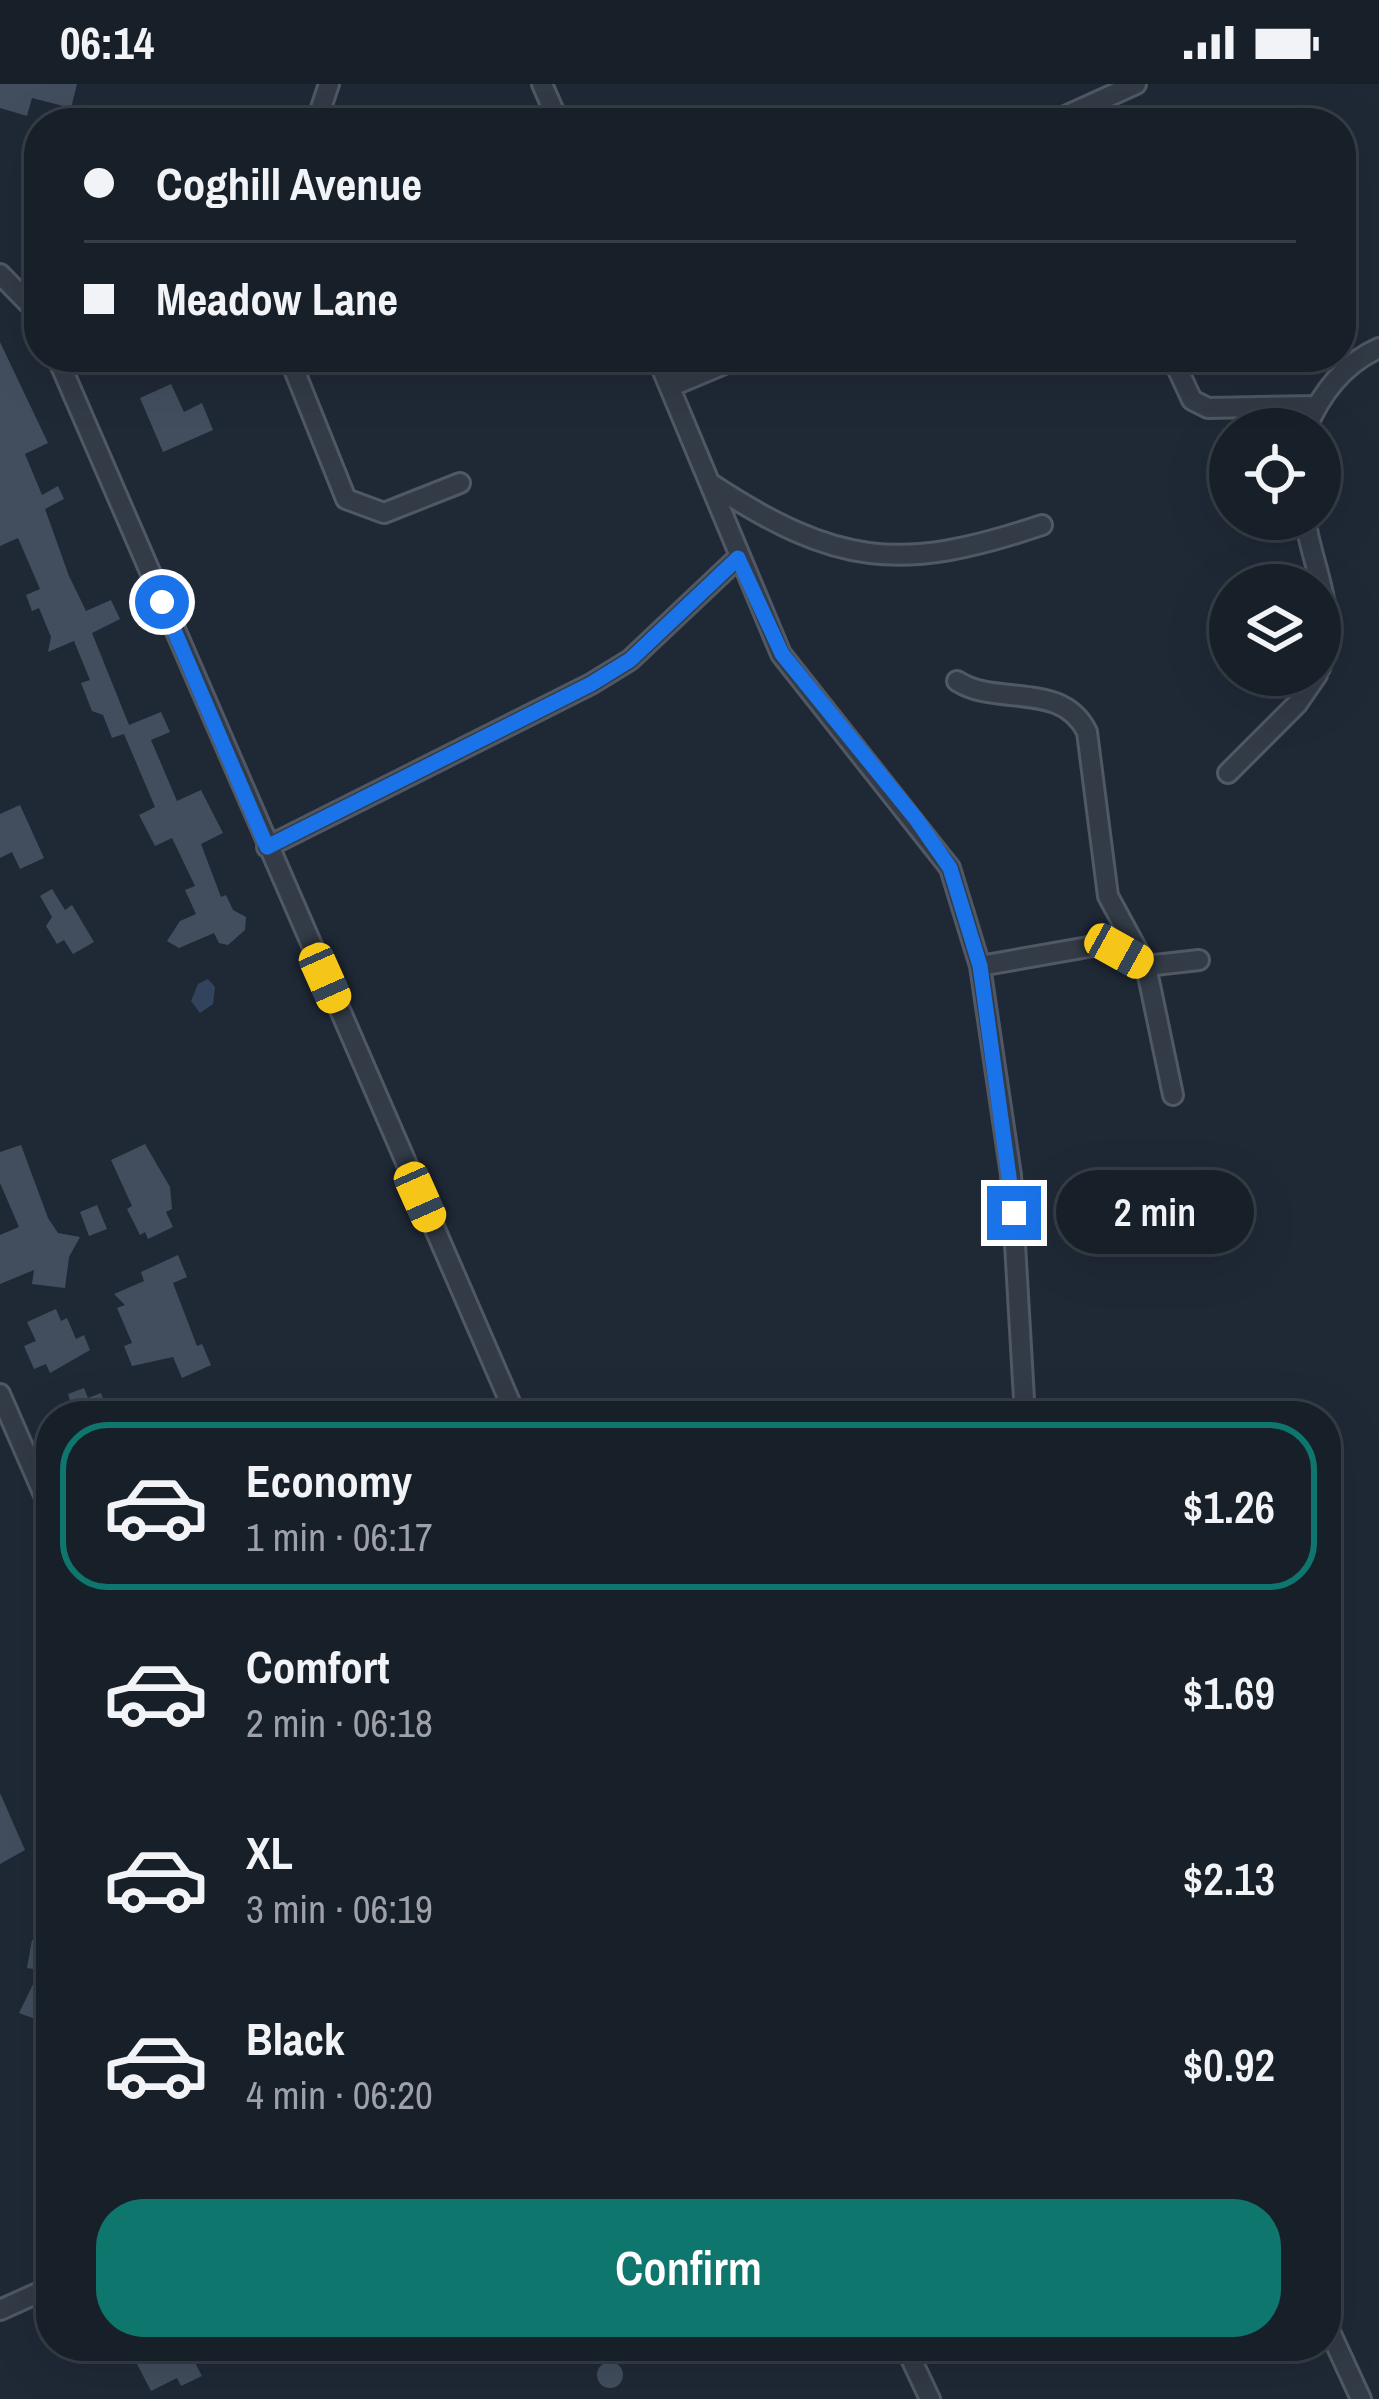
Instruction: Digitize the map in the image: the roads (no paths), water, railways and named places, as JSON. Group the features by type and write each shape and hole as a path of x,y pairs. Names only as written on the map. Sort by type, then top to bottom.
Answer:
{"street":[{"path":"1082,108 1136,84"},
{"path":"0,274 24,299"},
{"path":"63,372 509,1401"},
{"path":"295,372 346,499 384,513 460,483"},
{"path":"664,372 782,654 950,868 980,966 1012,1175 1024,1401"},
{"path":"670,387 706,372"},
{"path":"1179,372 1192,400 1208,408 1316,406 1343,372"},
{"path":"710,483 785,529 827,547 876,556 968,550 1042,525"},
{"path":"267,847 591,684 630,660 738,558"},
{"path":"957,681 1037,697 1080,717 1087,732 1108,896 1146,966 1173,1095"},
{"path":"1228,773 1302,696"},
{"path":"980,966 1105,944 1146,966 1199,960"},
{"path":"0,1394 36,1477"},
{"path":"0,2310 36,2294"},
{"path":"1341,2356 1361,2399"},
{"path":"912,2361 930,2399"}],"water":[{"path":"208,979 215,987 213,1004 200,1013 191,1001 198,984"}]}
